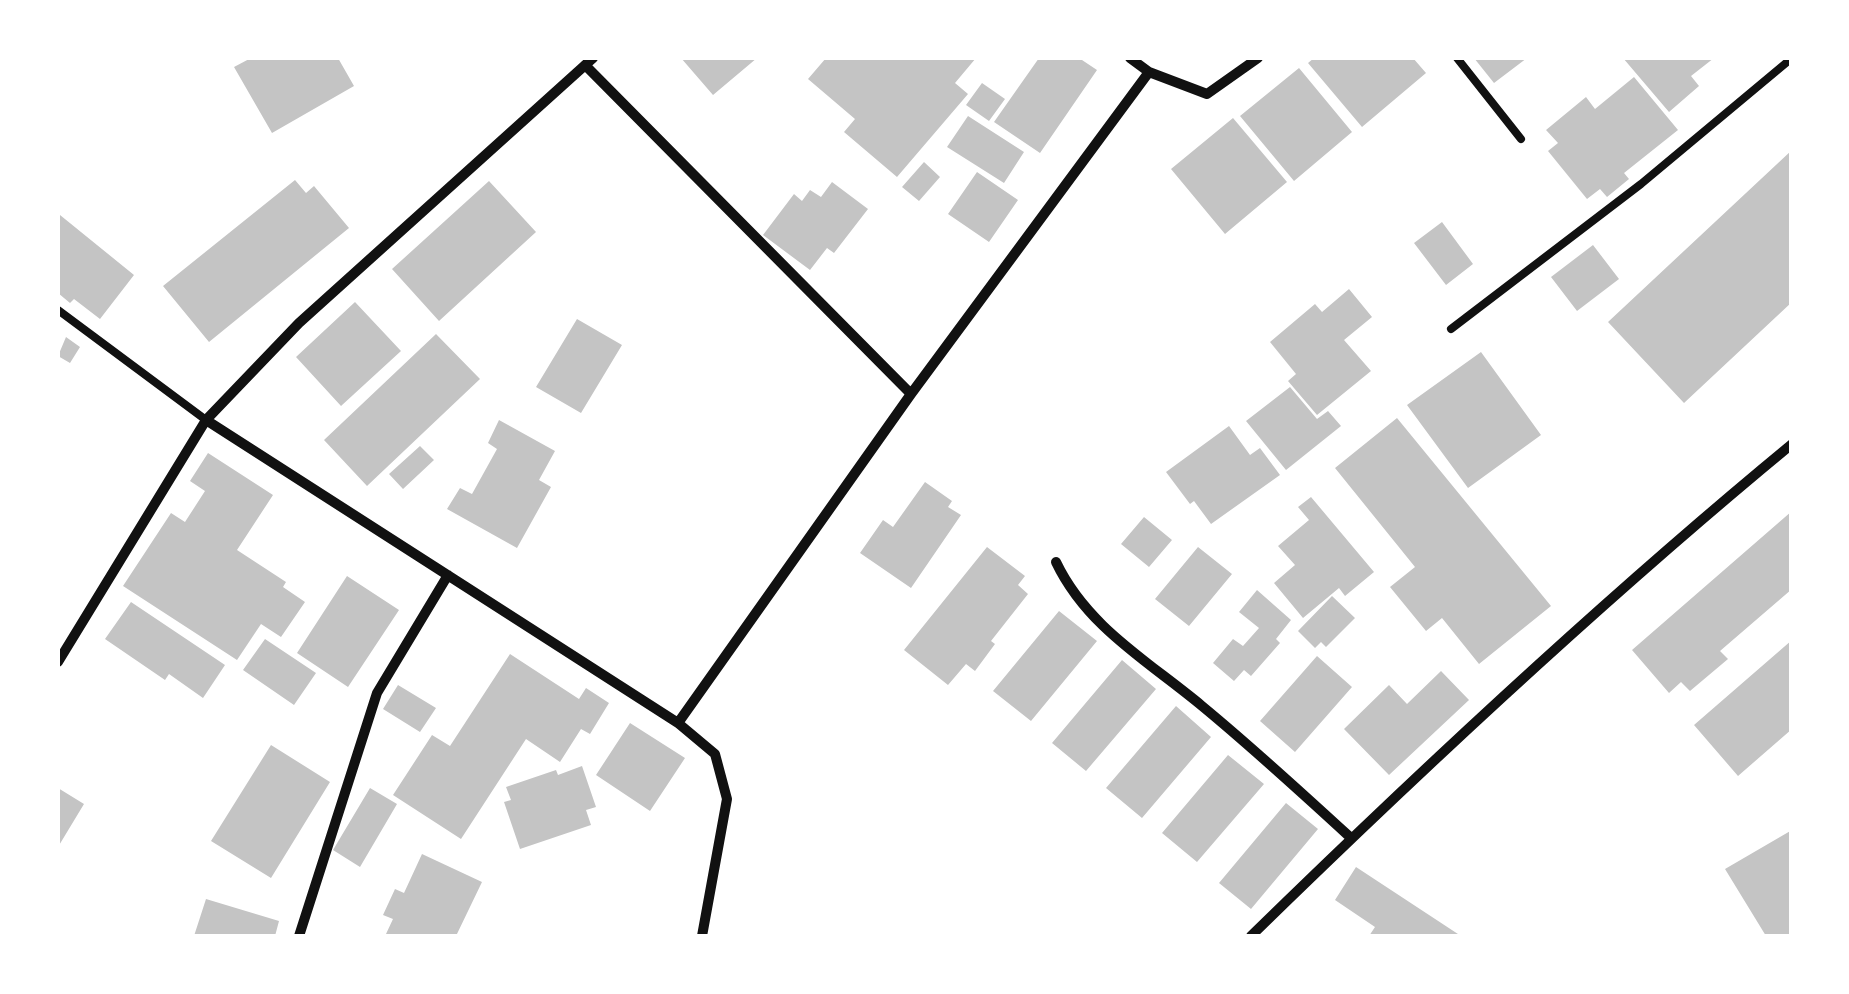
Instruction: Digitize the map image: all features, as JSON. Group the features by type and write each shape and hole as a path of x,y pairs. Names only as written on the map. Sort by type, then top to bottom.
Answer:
{"street":[{"path":"1130,58 1149,72 1208,94 1258,58"},
{"path":"58,662 206,420 298,323 589,61 911,394"},
{"path":"678,722 911,394 1149,72"},
{"path":"206,420 678,722 714,754 727,799 702,936"},
{"path":"1251,936 1351,838 1655,557 1792,444"},
{"path":"1056,562 1070,591 1099,625 1258,753 1351,838"},
{"path":"299,936 377,693 448,576"}],"lane":[{"path":"1458,58 1521,139"},
{"path":"1451,329 1641,184 1792,58"},
{"path":"58,310 206,420"}],"building":[{"path":"251,58 338,58 354,86 272,133 234,67"},
{"path":"681,58 757,58 713,95"},
{"path":"826,58 976,58 955,83 968,94 897,177 844,132 855,119 808,79"},
{"path":"1039,58 1079,58 1097,70 1040,153 994,122"},
{"path":"1314,58 1413,58 1426,73 1362,127 1308,63"},
{"path":"1474,58 1527,58 1494,83"},
{"path":"1623,58 1714,58 1691,76 1699,86 1669,112"},
{"path":"1299,68 1352,132 1294,181 1240,116"},
{"path":"1634,77 1678,130 1624,173 1629,179 1607,197 1600,189 1587,199 1548,151 1558,143 1546,130 1586,97 1595,109"},
{"path":"982,83 1005,99 989,121 966,105"},
{"path":"968,116 1024,152 1004,183 947,147"},
{"path":"1233,118 1287,182 1225,234 1171,169"},
{"path":"1792,150 1792,302 1684,403 1608,322"},
{"path":"924,162 940,177 919,201 902,187"},
{"path":"977,172 1018,200 989,242 948,214"},
{"path":"295,180 306,193 314,186 349,228 209,342 163,286"},
{"path":"489,181 536,232 439,321 392,269"},
{"path":"832,182 868,209 834,253 827,248 810,270 763,235 794,194 802,201 810,190 821,197"},
{"path":"60,215 134,275 100,319 74,299 70,303 58,293"},
{"path":"1442,222 1473,264 1446,285 1414,243"},
{"path":"1593,245 1619,279 1577,311 1551,277"},
{"path":"1349,289 1372,317 1344,340 1371,371 1317,415 1288,381 1296,374 1270,342 1315,304 1322,312"},
{"path":"355,302 401,351 341,406 296,357"},
{"path":"577,319 622,345 581,413 536,387"},
{"path":"436,334 480,379 367,486 324,440"},
{"path":"66,337 80,347 70,363 58,356"},
{"path":"1481,352 1541,435 1468,488 1407,405"},
{"path":"1290,387 1317,419 1328,411 1341,426 1286,470 1246,421"},
{"path":"1397,418 1551,606 1479,664 1442,618 1426,631 1390,587 1415,567 1335,468"},
{"path":"499,420 555,451 539,480 551,487 517,548 447,509 460,488 472,494 497,449 488,443"},
{"path":"1229,426 1250,455 1260,448 1280,475 1211,524 1166,472"},
{"path":"420,446 434,460 403,489 389,474"},
{"path":"208,453 273,495 237,550 286,582 283,587 305,602 281,637 261,624 237,660 123,586 171,513 185,522 205,491 190,481"},
{"path":"925,482 952,501 948,507 961,515 911,588 860,553 883,520 893,527"},
{"path":"1311,497 1374,572 1345,596 1339,588 1303,618 1274,583 1295,565 1278,546 1309,520 1298,507"},
{"path":"1792,511 1792,589 1720,651 1728,659 1690,691 1681,682 1669,693 1632,650"},
{"path":"1144,517 1172,540 1149,567 1121,544"},
{"path":"987,547 1025,576 1018,585 1028,594 991,641 995,644 975,671 966,664 948,685 904,650"},
{"path":"1198,547 1232,574 1189,626 1155,599"},
{"path":"347,576 399,610 348,687 297,653"},
{"path":"1257,590 1291,620 1276,639 1280,643 1251,676 1244,670 1234,681 1213,663 1233,639 1243,646 1259,628 1239,612"},
{"path":"1332,596 1355,618 1326,647 1321,642 1315,648 1298,631"},
{"path":"131,602 225,665 203,698 169,674 165,680 105,639"},
{"path":"1059,611 1097,641 1031,721 993,691"},
{"path":"265,639 316,673 294,705 243,670"},
{"path":"1792,640 1792,729 1738,776 1694,725"},
{"path":"510,654 579,699 586,688 609,703 590,734 581,729 560,762 526,739 461,839 393,795 432,735 450,746"},
{"path":"1317,656 1352,687 1295,752 1260,721"},
{"path":"1122,660 1156,689 1086,771 1052,743"},
{"path":"1441,671 1469,700 1389,775 1344,729 1389,685 1407,704"},
{"path":"398,685 436,708 420,732 383,709"},
{"path":"1176,706 1211,737 1142,818 1106,788"},
{"path":"630,723 685,758 650,811 596,775"},
{"path":"271,745 330,782 271,878 211,841"},
{"path":"1228,755 1264,784 1197,862 1162,833"},
{"path":"582,766 596,807 586,810 591,825 520,849 504,802 511,800 506,787 556,770 558,775"},
{"path":"58,788 84,804 58,847"},
{"path":"370,788 397,804 360,867 333,850"},
{"path":"1286,803 1318,829 1251,909 1219,883"},
{"path":"1792,830 1792,933 1766,936 1725,869"},
{"path":"422,854 482,882 456,936 386,934 393,919 383,915 395,889 404,893"},
{"path":"1356,867 1461,936 1369,936 1375,927 1335,900"},
{"path":"206,899 279,921 275,936 194,936"}]}
